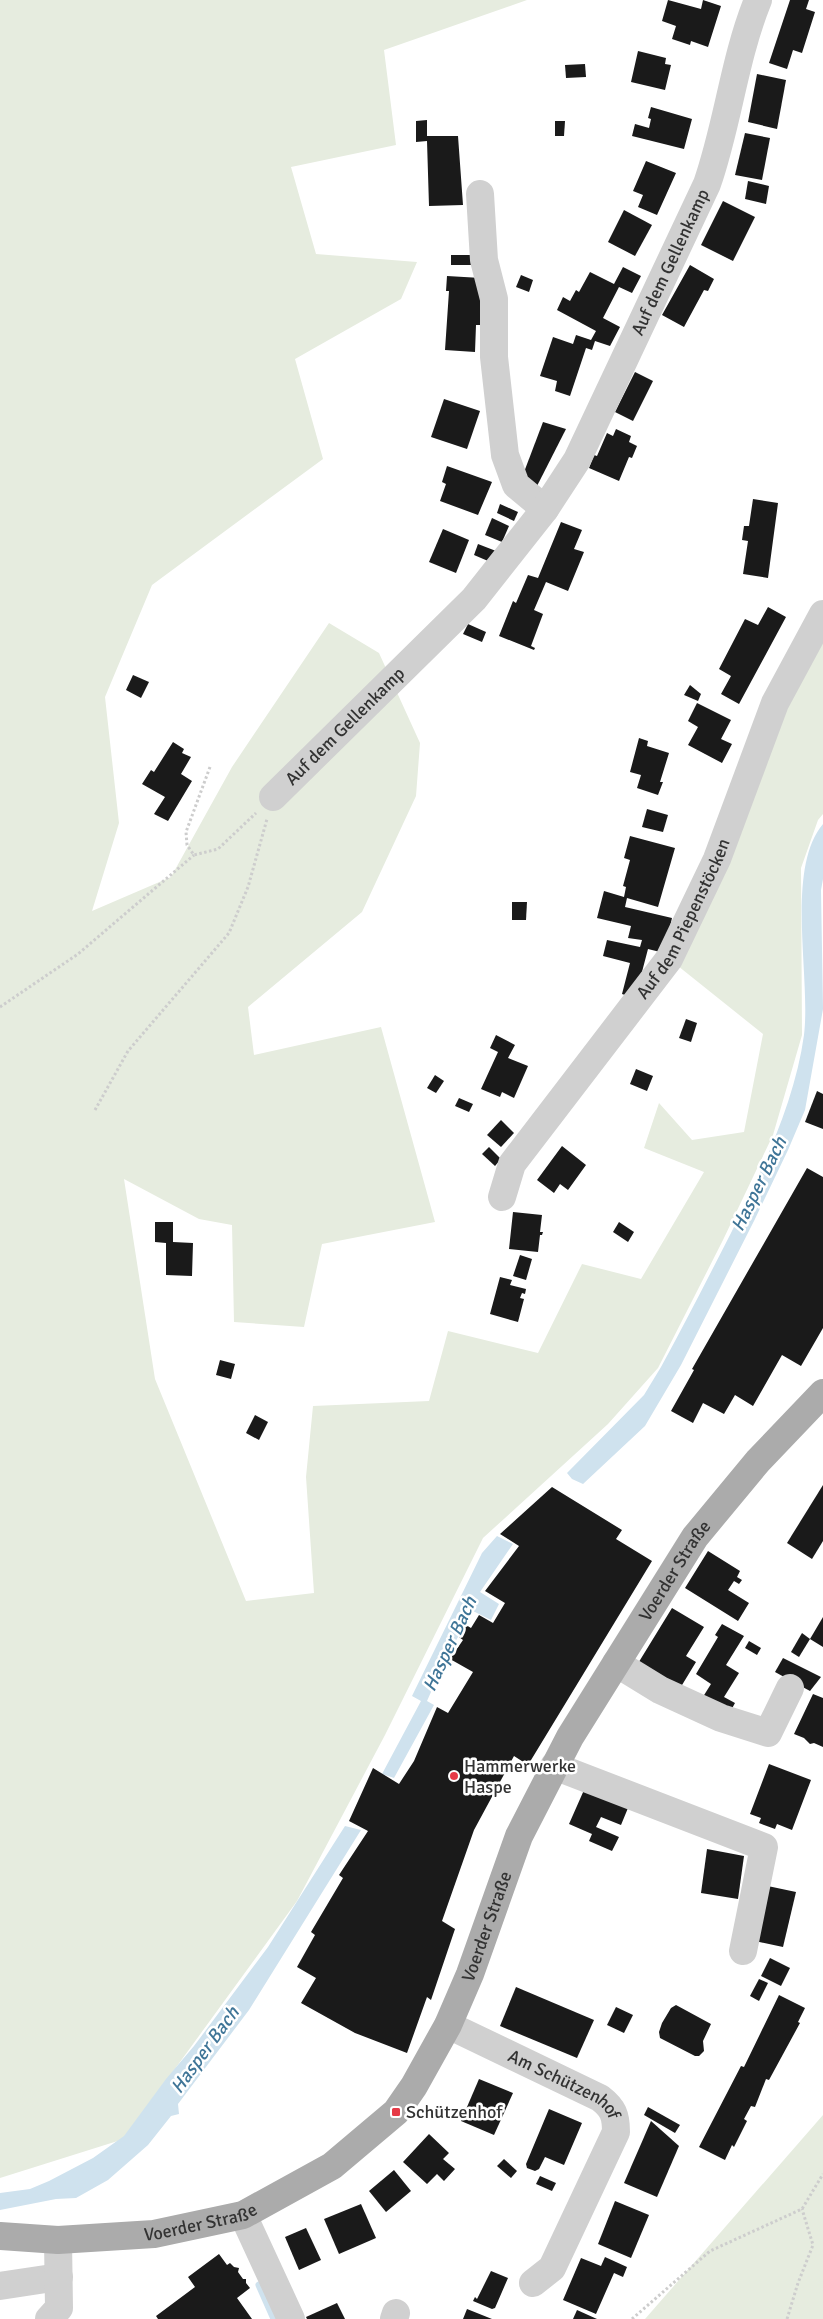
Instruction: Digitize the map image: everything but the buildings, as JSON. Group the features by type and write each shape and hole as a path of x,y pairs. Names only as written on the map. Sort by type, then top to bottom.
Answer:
{"main road":[{"name":"Voerder Straße","path":"0,2236 58,2240 154,2234 243,2215 332,2166 396,2112 414,2086 448,2025 470,1974 519,1836 554,1766 616,1663 710,1516 758,1461 823,1393"}],"street":[{"name":"Auf dem Gellenkamp","path":"273,796 474,599 545,509 577,460 708,184 719,150 747,29 758,0"},
{"path":"480,194 484,260 494,299 494,357 505,455 516,485 545,509"},
{"name":"Auf dem Piepenstöcken","path":"502,1197 512,1164 668,959 717,859 775,703 823,614"},
{"path":"616,1663 660,1690 712,1714 768,1733 790,1688"},
{"path":"554,1766 764,1847 743,1950"},
{"name":"Am Schützenhof","path":"448,2025 600,2098 612,2107 616,2121 616,2132 552,2268 533,2283"},
{"path":"243,2215 291,2319"},
{"path":"49,2319 59,2308 58,2240"},
{"path":"0,2286 59,2277"}],"path":[{"path":"0,1006 78,954 194,855 187,845 186,832 210,767"},
{"name":"Auf dem Gellenkamp","path":"194,855 218,849 273,796"},
{"path":"96,1110 128,1051 229,932 248,887 273,796"},
{"path":"632,2319 710,2251 802,2209 823,2174"},
{"path":"787,2319 798,2283 813,2246 802,2209"}],"shaded area":[{"path":"0,0 527,0 384,50 396,145 291,167 316,254 417,262 401,299 295,359 323,459 152,585 105,697 119,823 92,911 171,877 232,767 329,623 379,653 420,743 416,796 362,912 248,1007 254,1055 381,1027 435,1222 322,1244 304,1327 234,1322 232,1225 199,1219 124,1179 155,1379 246,1601 314,1593 306,1477 313,1406 429,1401 448,1331 538,1353 582,1264 641,1279 704,1172 644,1148 659,1103 692,1140 744,1132 763,1034 673,962 781,704 823,636 823,814 818,820 801,868 802,1035 773,1135 723,1240 658,1368 608,1424 483,1538 385,1735 297,1901 124,2139 0,2178"},
{"path":"823,2115 823,2319 645,2319"}],"water":[{"name":"Hasper Bach","path":"823,824 823,879 821,890 823,1009 805,1110 754,1221 681,1365 645,1426 583,1484 572,1479 567,1473 644,1395 661,1367 742,1210 765,1162 785,1111 800,1060 804,1035 805,984 802,895 805,868 812,844"},
{"name":"Hasper Bach","path":"497,1536 513,1544 480,1592 499,1604 491,1620 473,1611 447,1656 427,1701 434,1705 394,1778 382,1774 421,1701 412,1696 482,1553"},
{"name":"Hasper Bach","path":"345,1826 361,1830 249,2010 178,2104 179,2114 171,2116 148,2145 108,2180 76,2198 56,2199 0,2210 0,2193 30,2189 49,2181 93,2158 124,2136 268,1947"}],"waterway":[{"path":"259,2285 274,2319"}],"place":[{"name":"Hammerwerke Haspe","path":"454,1776"},
{"name":"Schützenhof","path":"396,2112"}]}
